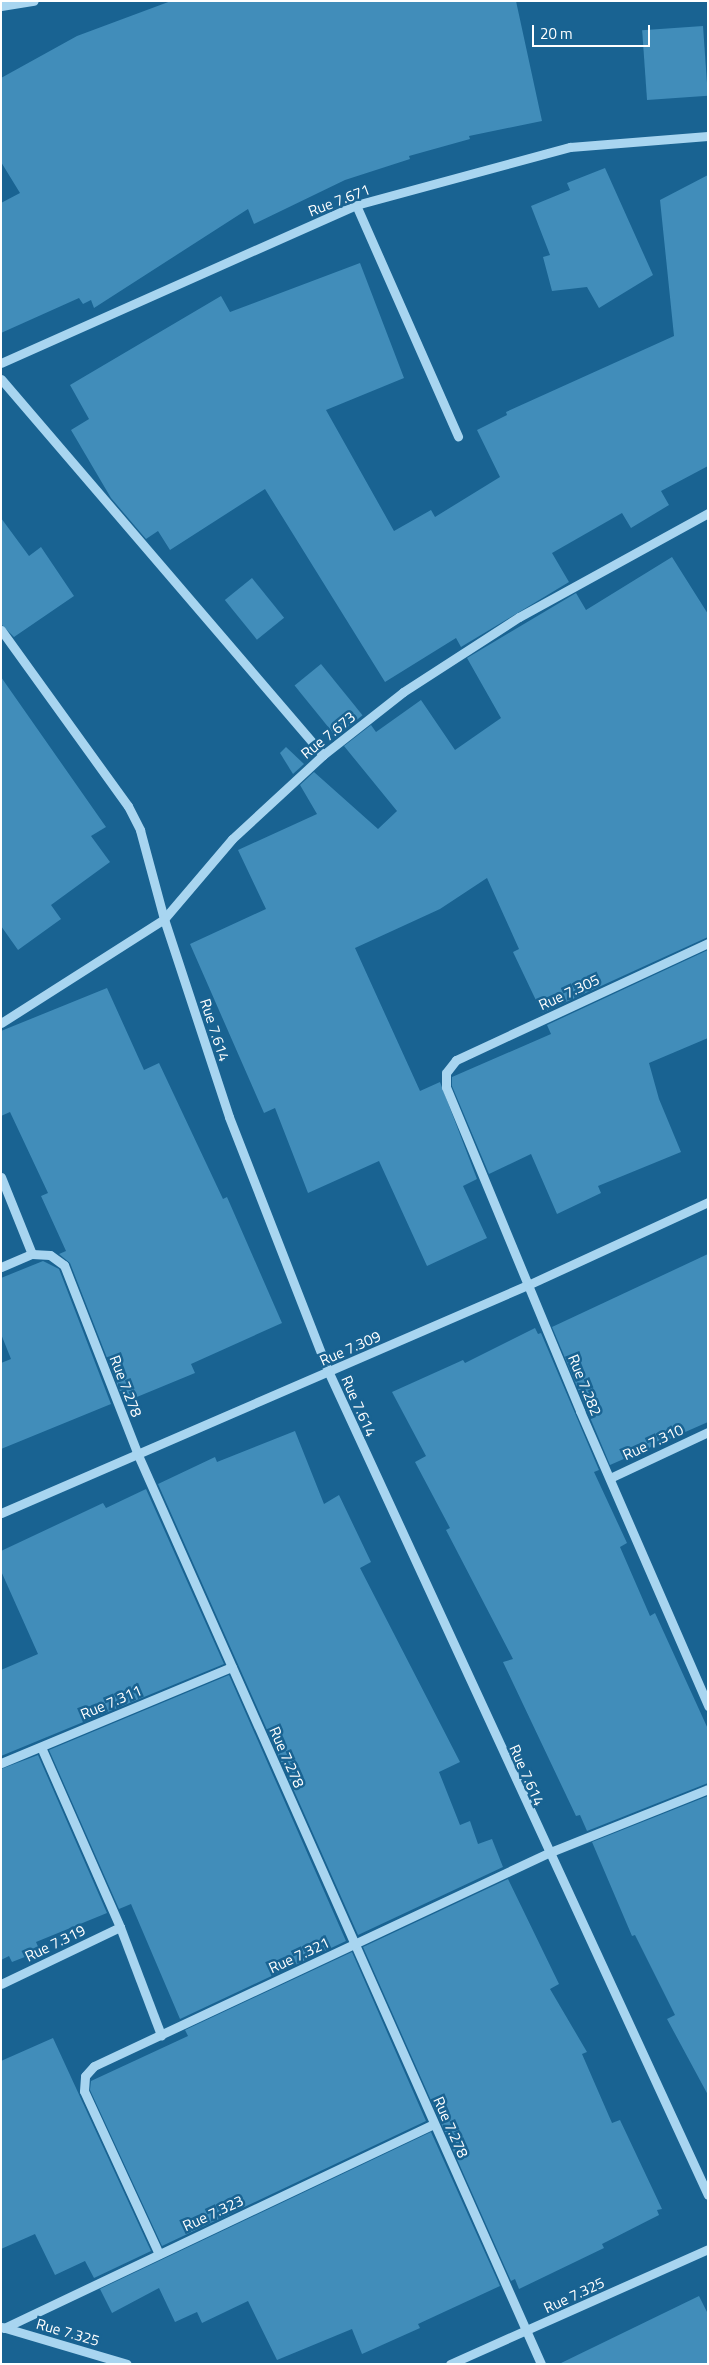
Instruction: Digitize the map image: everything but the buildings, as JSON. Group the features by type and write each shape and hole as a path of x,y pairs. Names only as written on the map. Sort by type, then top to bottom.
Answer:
{"street":[{"path":"1,6 34,1"},
{"name":"Rue 7.671","path":"1,363 356,205 570,147 708,136"},
{"path":"356,205 458,436"},
{"path":"1,379 323,755"},
{"name":"Rue 7.673","path":"1,1023 164,919 232,839 323,755 403,692 519,617 708,513"},
{"name":"Rue 7.614","path":"1,630 128,806 149,855 164,919 229,1117 329,1373 548,1853 708,2195"},
{"name":"Rue 7.305","path":"446,1072 456,1060 708,943"},
{"name":"Rue 7.282","path":"446,1072 446,1087 708,1706"},
{"path":"1,1176 32,1254 1,1267"},
{"name":"Rue 7.309","path":"1,1513 329,1373 530,1284 708,1202"},
{"name":"Rue 7.278","path":"32,1254 50,1255 64,1265 138,1455 541,2364"},
{"name":"Rue 7.310","path":"610,1478 708,1432"},
{"name":"Rue 7.311","path":"1,1764 232,1666"},
{"path":"40,1747 120,1927 161,2035"},
{"name":"Rue 7.321","path":"159,2254 84,2091 84,2076 94,2066 548,1853 708,1789"},
{"name":"Rue 7.319","path":"1,1984 120,1927"},
{"name":"Rue 7.323","path":"3,2327 434,2124"},
{"name":"Rue 7.325","path":"450,2364 527,2332 708,2248"},
{"name":"Rue 7.325","path":"3,2327 127,2364"}]}
